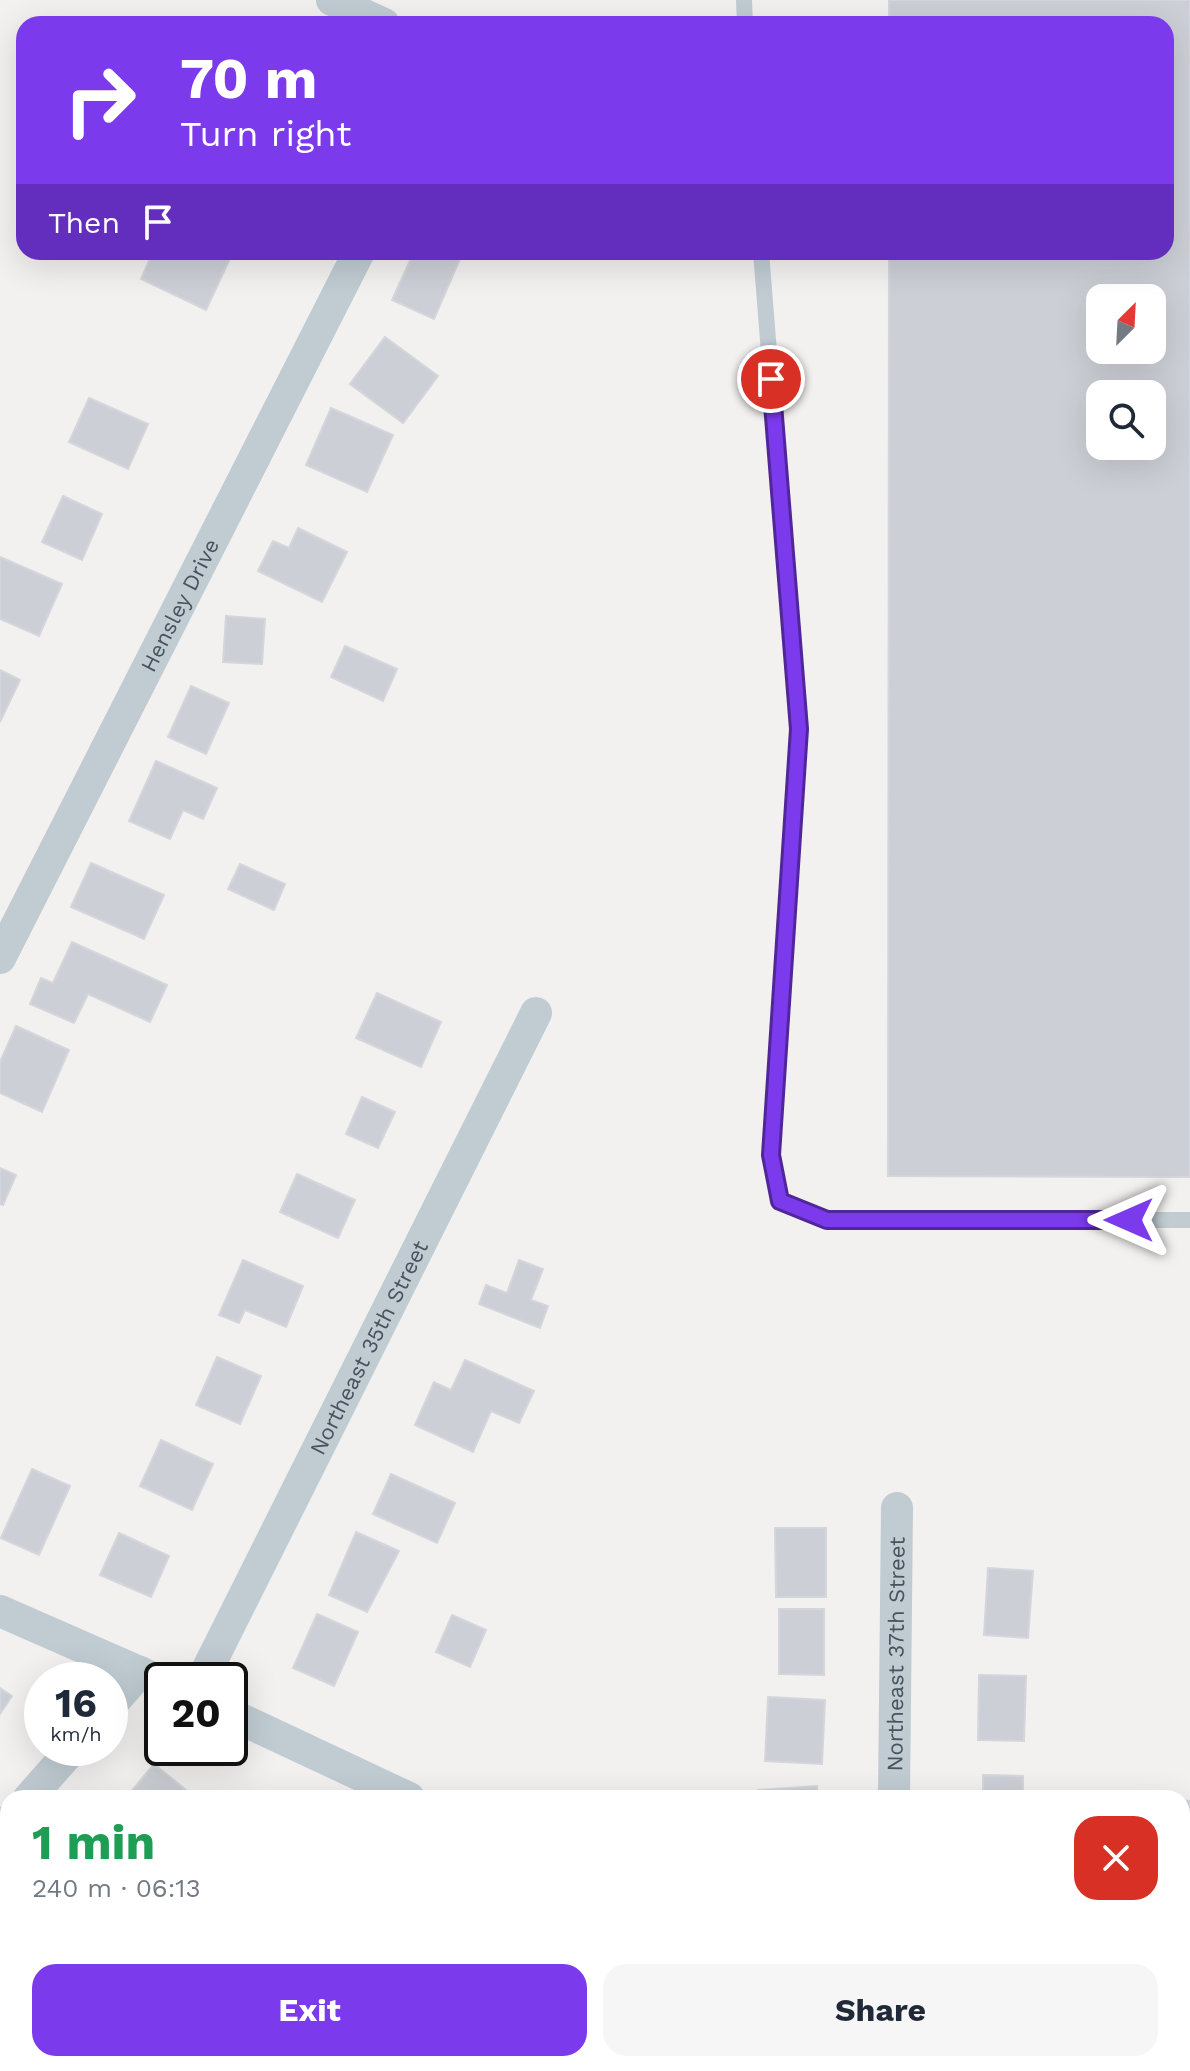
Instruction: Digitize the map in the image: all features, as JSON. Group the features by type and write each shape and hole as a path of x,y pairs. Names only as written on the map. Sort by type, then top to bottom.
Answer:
{"street":[{"path":"332,0 367,16"},
{"name":"Hensley Drive","path":"0,958 355,260"},
{"name":"Northeast 35th Street","path":"211,1662 536,1013"},
{"name":"Northeast 37th Street","path":"894,1790 897,1508"},
{"path":"0,1611 144,1674"},
{"path":"248,1724 365,1788"},
{"path":"36,1790 57,1766"}],"lane":[{"path":"762,260 799,729 771,1155 780,1201 827,1220 1190,1220"}],"building":[{"path":"889,0 1190,0 1190,1177 888,1176 889,260 1174,260 1174,16 889,16"},
{"path":"149,260 229,260 206,310 141,279"},
{"path":"410,260 460,260 434,319 392,300"},
{"path":"385,337 438,376 403,423 350,384"},
{"path":"89,398 148,424 128,469 69,442"},
{"path":"331,408 393,435 367,492 306,465"},
{"path":"63,496 102,514 82,560 42,542"},
{"path":"298,528 347,552 322,602 258,571 273,541 289,548"},
{"path":"0,557 62,584 39,636 0,619"},
{"path":"226,616 265,619 262,664 223,662"},
{"path":"345,646 397,669 383,701 331,677"},
{"path":"0,670 20,680 0,722"},
{"path":"191,686 229,703 206,754 168,737"},
{"path":"156,761 217,788 203,819 183,810 170,839 129,821"},
{"path":"91,863 164,895 144,939 71,907"},
{"path":"240,864 285,884 274,910 228,889"},
{"path":"72,942 167,985 150,1022 88,994 74,1023 30,1004 41,978 53,983"},
{"path":"377,993 441,1022 421,1067 356,1038"},
{"path":"16,1026 69,1050 42,1112 0,1093 0,1062"},
{"path":"362,1097 395,1112 378,1148 346,1134"},
{"path":"0,1168 16,1175 3,1205 0,1204"},
{"path":"297,1174 355,1200 338,1238 280,1212"},
{"path":"243,1260 303,1286 286,1327 245,1310 239,1323 219,1315"},
{"path":"519,1260 543,1269 531,1300 548,1306 540,1328 479,1304 486,1285 507,1293"},
{"path":"217,1357 261,1376 240,1424 196,1405"},
{"path":"465,1360 534,1391 519,1423 491,1411 473,1452 415,1425 434,1382 451,1390"},
{"path":"161,1440 213,1464 192,1510 140,1486"},
{"path":"32,1469 70,1486 39,1555 1,1538"},
{"path":"391,1474 455,1503 437,1543 373,1514"},
{"path":"775,1528 826,1528 826,1597 776,1597"},
{"path":"356,1532 399,1551 367,1612 329,1595"},
{"path":"119,1533 169,1556 151,1597 100,1575"},
{"path":"988,1568 1033,1571 1028,1638 984,1635"},
{"path":"779,1609 824,1609 824,1675 779,1674"},
{"path":"317,1614 358,1632 334,1686 293,1668"},
{"path":"452,1615 486,1630 470,1667 436,1652"},
{"path":"979,1675 1026,1676 1024,1741 978,1740"},
{"path":"0,1688 12,1696 0,1714"},
{"path":"768,1697 825,1700 822,1764 765,1761"},
{"path":"152,1766 156,1766 186,1790 133,1790"},
{"path":"983,1775 1023,1776 1023,1790 983,1790"},
{"path":"817,1786 817,1790 758,1790"}],"route":[{"path":"771,379 799,729 771,1155 780,1201 827,1220 1129,1220"}]}
